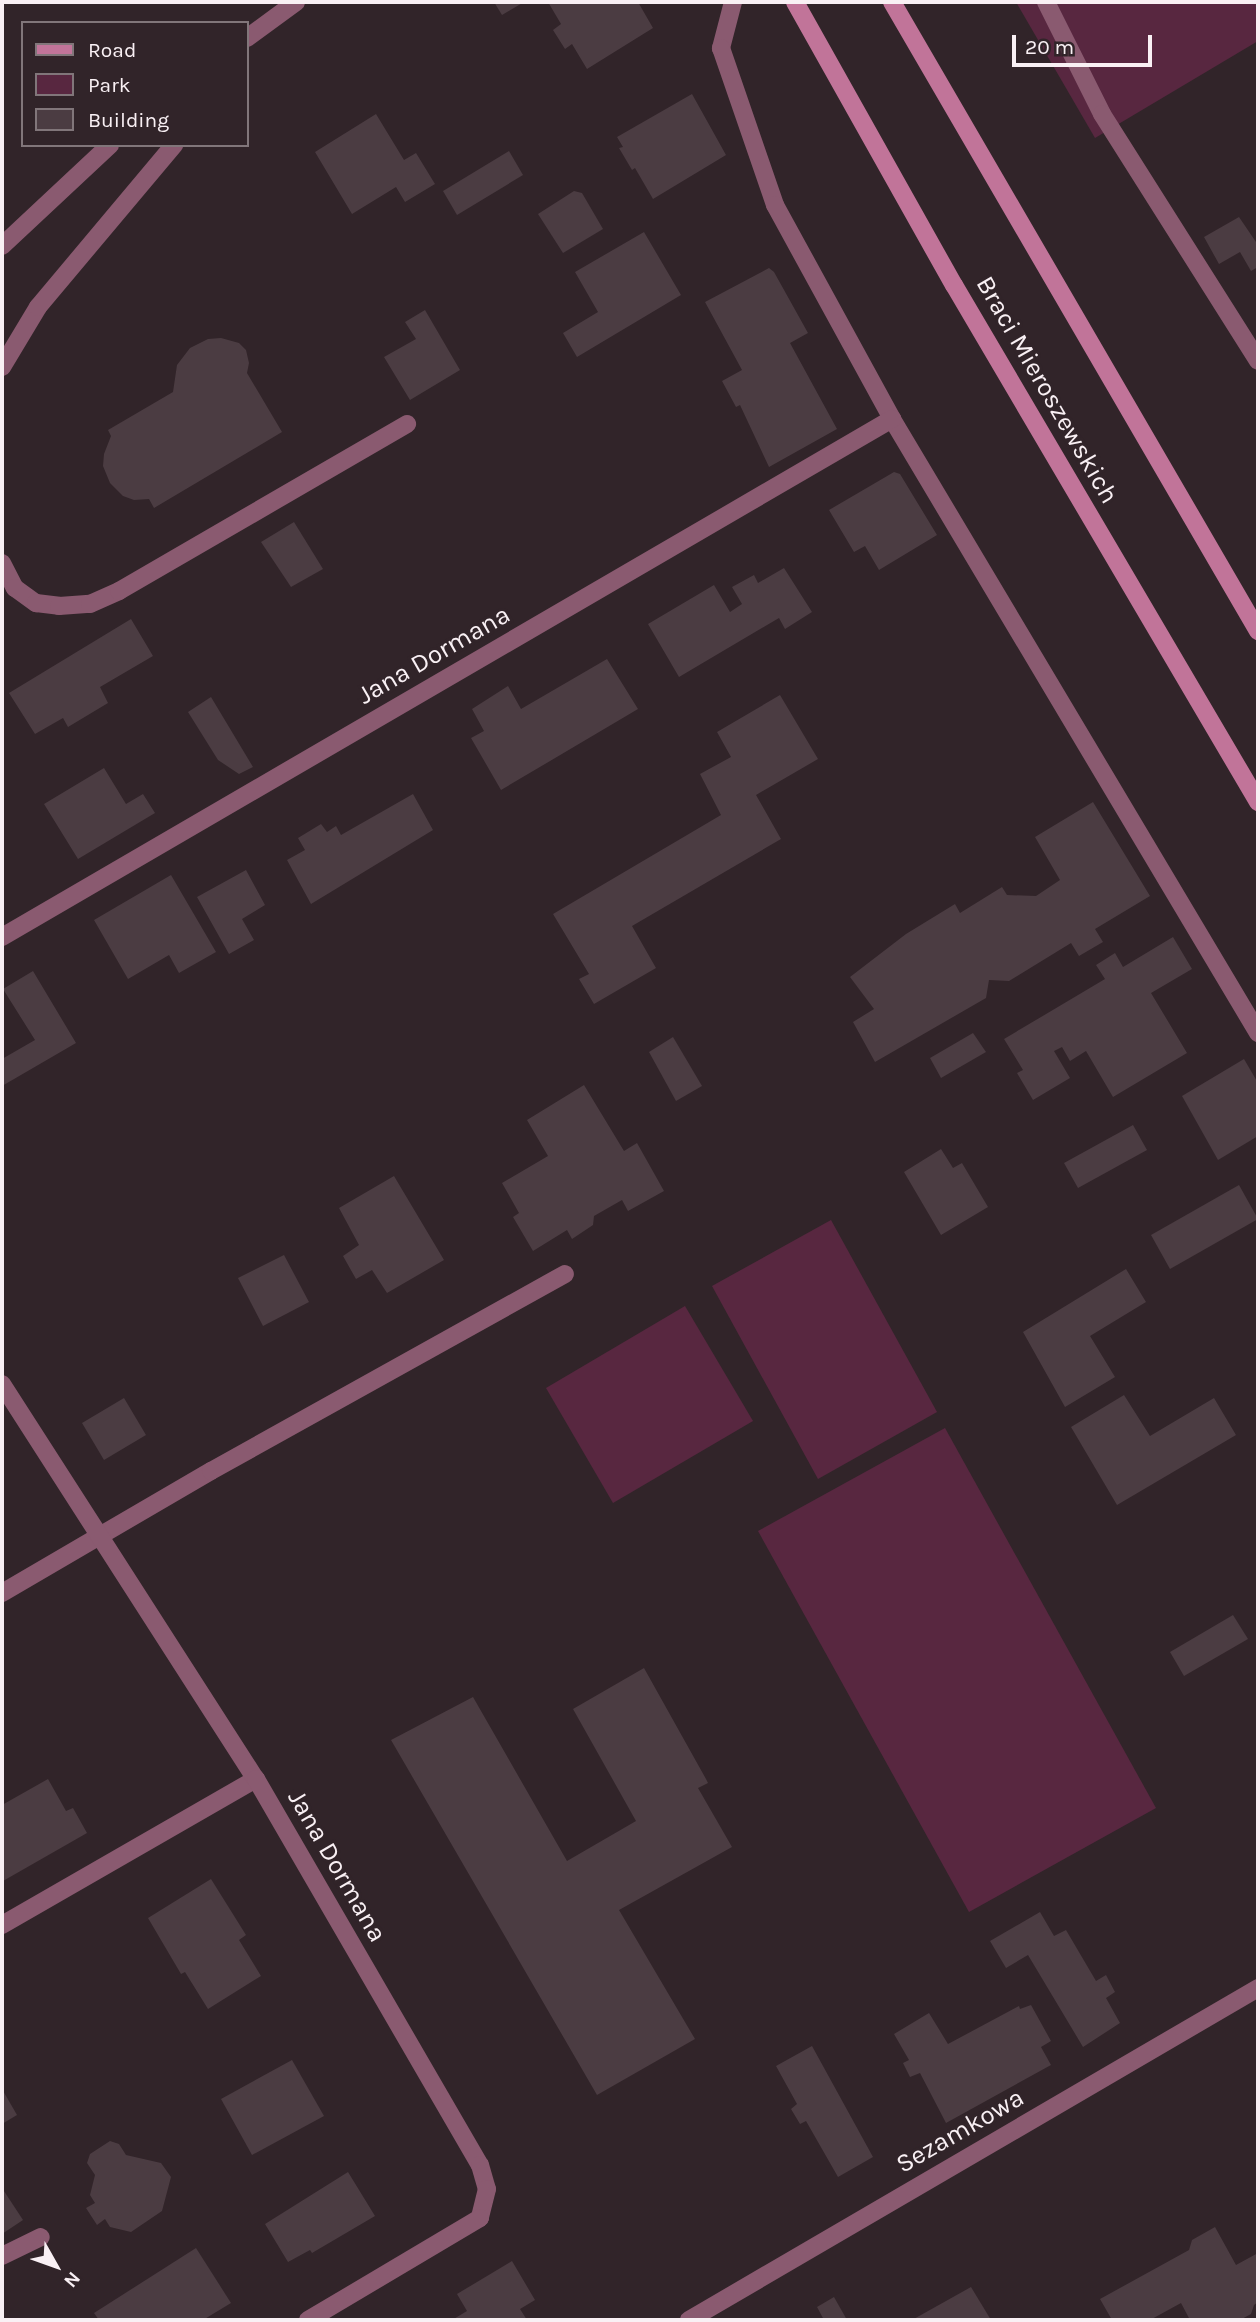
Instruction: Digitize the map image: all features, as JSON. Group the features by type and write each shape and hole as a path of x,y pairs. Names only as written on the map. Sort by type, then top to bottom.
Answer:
{"main road":[{"name":"Braci Mieroszewskich","path":"795,2 954,285 1258,802"},
{"path":"891,2 1258,631"}],"street":[{"path":"248,37 296,2"},
{"path":"733,2 721,48 775,205 892,419 1258,1033"},
{"path":"1046,2 1102,114 1258,361"},
{"path":"2,246 108,147"},
{"path":"2,368 38,307 172,147"},
{"name":"Jana Dormana","path":"2,937 892,419"},
{"path":"2,563 15,588 36,603 59,606 90,604 119,591 407,424"},
{"path":"2,1593 211,1471 565,1274"},
{"name":"Jana Dormana","path":"2,1384 256,1779 480,2165 487,2189 480,2218 308,2320"},
{"path":"2,1925 256,1779"},
{"name":"Sezamkowa","path":"689,2320 1258,1987"},
{"path":"2,2256 41,2237"}],"green space":[{"path":"1016,2 1258,2 1258,41 1095,138"},
{"path":"831,1220 937,1412 818,1479 712,1286"},
{"path":"685,1306 753,1421 613,1503 546,1388"},
{"path":"945,1428 1156,1808 969,1912 758,1531"}],"building":[{"path":"494,2 524,2 502,15"},
{"path":"548,2 638,2 653,28 587,69 572,44 565,49 553,30 561,24"},
{"path":"692,94 726,155 653,199 635,168 632,170 619,148 623,147 617,137"},
{"path":"376,114 404,160 416,153 435,184 405,202 396,187 352,214 315,152"},
{"path":"509,151 523,175 457,215 443,191"},
{"path":"574,191 582,193 603,229 563,253 538,214"},
{"path":"1239,217 1256,242 1258,241 1258,267 1251,271 1240,252 1219,264 1204,237"},
{"path":"644,232 681,295 577,357 563,333 598,312 575,272"},
{"path":"769,268 774,272 808,333 790,343 837,429 769,467 740,405 736,407 722,381 742,370 705,302"},
{"path":"425,310 460,370 410,400 384,357 416,339 405,322"},
{"path":"221,338 239,343 246,350 249,363 247,373 282,432 154,508 149,499 134,500 123,496 110,483 103,466 104,454 111,436 108,430 173,392 177,365 190,348 208,339"},
{"path":"894,472 900,474 937,535 879,570 865,546 854,552 829,510"},
{"path":"294,522 323,569 291,587 261,542"},
{"path":"784,568 812,612 785,629 779,618 679,677 648,624 714,585 730,612 742,604 732,587 754,575 758,583"},
{"path":"131,619 153,656 100,687 108,703 68,727 63,718 35,734 9,693"},
{"path":"607,659 638,709 501,790 471,738 484,731 472,709 508,686 521,709"},
{"path":"780,695 818,759 756,795 781,839 632,926 656,968 594,1004 579,979 589,974 553,914 721,815 700,774 731,757 717,732"},
{"path":"211,697 253,767 239,774 218,760 188,712"},
{"path":"104,768 126,804 143,794 155,813 78,859 44,804"},
{"path":"413,794 433,830 311,904 287,860 305,850 298,838 321,824 327,832 336,826 341,835"},
{"path":"1093,802 1150,896 1095,929 1103,942 1079,956 1071,943 1009,981 989,980 986,998 875,1062 853,1022 874,1009 850,977 906,934 955,904 960,913 1002,887 1007,895 1036,896 1060,880 1035,837"},
{"path":"246,870 265,905 242,919 254,940 229,954 197,897"},
{"path":"171,875 216,952 179,973 169,955 128,979 94,920"},
{"path":"1173,937 1192,969 1151,993 1187,1053 1113,1097 1086,1051 1070,1061 1062,1047 1054,1051 1070,1078 1033,1100 1017,1073 1023,1070 1004,1039 1105,979 1096,965 1115,953 1123,967"},
{"path":"33,971 76,1043 2,1086 2,1059 35,1040 3,989"},
{"path":"973,1033 986,1052 941,1078 930,1058"},
{"path":"673,1037 702,1086 676,1101 649,1052"},
{"path":"1244,1059 1258,1083 1258,1136 1218,1160 1182,1096"},
{"path":"584,1085 624,1151 637,1143 664,1191 628,1211 622,1200 594,1216 593,1225 572,1239 567,1230 533,1251 513,1217 519,1213 502,1183 548,1156 527,1120"},
{"path":"1133,1125 1147,1150 1078,1188 1064,1163"},
{"path":"941,1149 953,1168 962,1163 988,1207 941,1235 904,1172"},
{"path":"394,1176 444,1260 387,1293 372,1270 356,1279 343,1256 359,1245 339,1208"},
{"path":"1239,1185 1258,1219 1170,1269 1151,1235"},
{"path":"284,1255 309,1302 263,1326 238,1278"},
{"path":"1126,1269 1146,1302 1090,1336 1115,1377 1065,1407 1023,1332"},
{"path":"1124,1395 1150,1436 1214,1398 1236,1435 1117,1505 1071,1427"},
{"path":"124,1398 146,1435 104,1460 82,1423"},
{"path":"1233,1615 1248,1639 1184,1676 1170,1652"},
{"path":"644,1668 708,1783 698,1788 732,1847 619,1910 695,2039 597,2095 391,1740 473,1697 567,1861 636,1821 573,1709"},
{"path":"48,1779 66,1811 73,1808 87,1833 3,1881 2,1805"},
{"path":"211,1879 246,1935 239,1940 261,1976 208,2009 185,1972 181,1974 148,1918"},
{"path":"1040,1912 1054,1936 1066,1930 1096,1981 1106,1975 1115,1992 1106,1998 1120,2023 1083,2047 1028,1955 1006,1968 990,1941"},
{"path":"1031,2005 1051,2041 1041,2047 1051,2065 946,2123 920,2073 910,2077 903,2063 909,2060 894,2034 929,2013 948,2044 1019,2006 1020,2009"},
{"path":"812,2046 873,2157 838,2177 806,2121 800,2124 791,2109 797,2104 776,2066"},
{"path":"292,2060 324,2116 252,2155 221,2099"},
{"path":"2,2089 17,2115 2,2124"},
{"path":"110,2141 119,2144 126,2155 161,2163 171,2177 162,2211 131,2232 110,2227 105,2219 97,2225 86,2208 95,2203 90,2195 95,2175 87,2163 90,2154"},
{"path":"348,2172 375,2216 312,2253 310,2250 288,2262 265,2224"},
{"path":"2,2188 23,2220 2,2234"},
{"path":"1215,2227 1236,2265 1258,2253 1258,2302 1251,2314 1240,2320 1190,2320 1181,2303 1150,2320 1112,2320 1100,2299 1189,2250 1192,2240"},
{"path":"196,2248 231,2303 203,2320 99,2320 94,2313"},
{"path":"512,2261 535,2300 520,2309 527,2320 452,2320 467,2311 457,2294"},
{"path":"971,2287 991,2320 912,2320"},
{"path":"834,2297 847,2320 824,2320 817,2307"}]}
